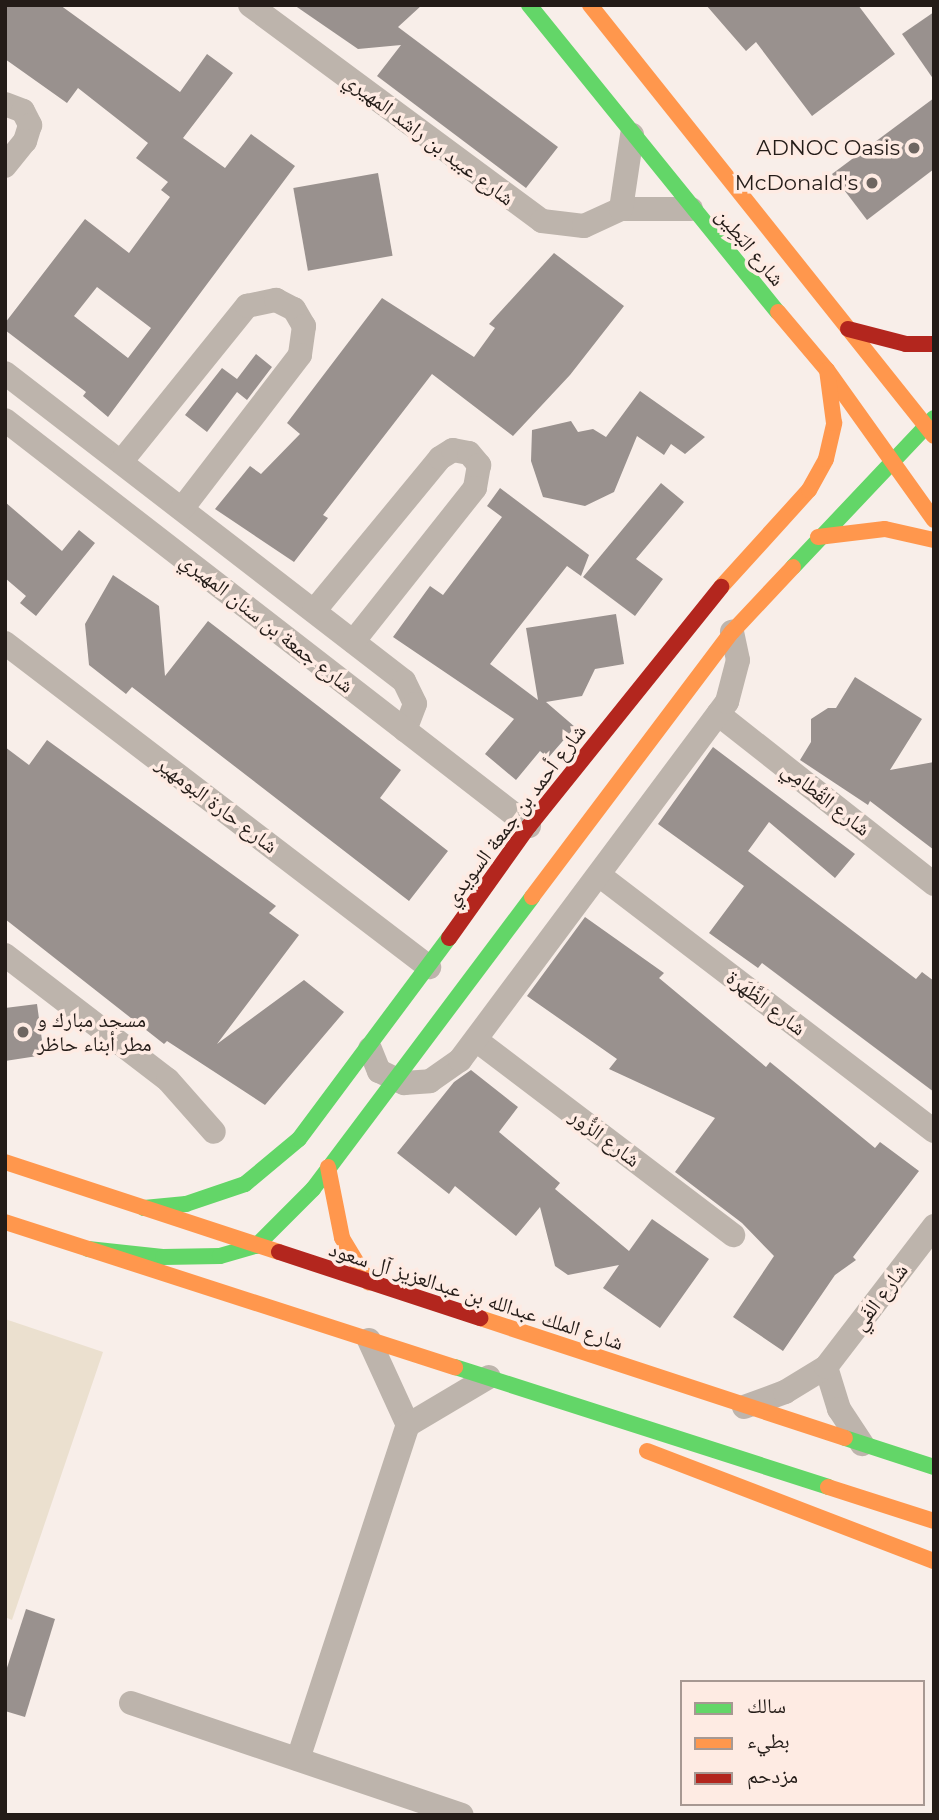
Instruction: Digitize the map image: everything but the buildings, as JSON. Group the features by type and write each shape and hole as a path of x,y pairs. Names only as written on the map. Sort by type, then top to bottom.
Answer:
{"main road":[{"name":"شارع البَطِين","path":"529,5 691,209 827,370 934,520"},
{"name":"شارع البَطِين","path":"590,5 848,330 931,427"},
{"path":"848,330 906,344 934,344"},
{"name":"شارع أحمد بن جمعة السويدي","path":"256,1246 294,1211 328,1167 545,875 733,632 807,526 820,474 831,444 834,401 827,370"},
{"name":"شارع أحمد بن جمعة السويدي","path":"144,1208 219,1196 272,1166 370,1049 429,967 538,841 719,589 807,526 892,461 931,427"},
{"path":"807,526 886,529 934,540"},
{"path":"538,841 545,875"},
{"name":"شارع الملك عبدالله بن عبدالعزيز آل سعود","path":"5,1162 743,1407 934,1467"},
{"path":"328,1167 342,1238 369,1283"},
{"path":"5,1222 934,1521"},
{"path":"88,1249 202,1258 256,1246"},
{"path":"489,1377 560,1416 934,1561"}],"street":[{"name":"شارع عبيد بن راشد المهيري","path":"250,5 530,215 556,225 583,226 621,209 691,209"},
{"path":"5,104 23,111 30,125 25,141 5,166"},
{"path":"621,209 632,135"},
{"path":"121,462 247,306 276,300 294,309 304,326 300,355 182,509"},
{"path":"5,373 408,685 415,704 405,730"},
{"name":"شارع جمعة بن سنان المهيري","path":"5,420 405,730 538,841"},
{"name":"شارع جمعة بن سنان المهيري","path":"314,611 440,458 453,450 469,453 479,465 475,488 354,642"},
{"path":"370,1049 380,1071 392,1080 417,1083 441,1076 477,1040 718,714 736,674 733,632"},
{"name":"شارع حارة البومهير","path":"5,643 429,967"},
{"name":"شارع القُطامِي","path":"718,714 934,884"},
{"name":"شارع الظَّهَرة","path":"599,875 934,1131"},
{"path":"5,955 168,1080 214,1132"},
{"name":"شارع الزُّور","path":"477,1040 733,1235"},
{"name":"شارع الفَي","path":"743,1407 785,1392 826,1367 934,1226"},
{"path":"369,1340 408,1425"},
{"path":"826,1367 839,1409 862,1444"},
{"path":"298,1759 408,1425 489,1377"},
{"path":"131,1703 462,1815"}],"shaded area":[{"path":"5,1319 103,1352 12,1620 5,1617"}],"traffic: fast":[{"path":"529,5 778,312"},
{"path":"793,567 934,418"},
{"path":"88,1249 163,1257 220,1256 256,1246 313,1189 532,897"},
{"path":"144,1208 186,1204 245,1184 299,1139 449,938"},
{"path":"455,1367 828,1487"},
{"path":"845,1438 934,1467"}],"traffic: slow":[{"path":"590,5 934,436"},
{"path":"778,312 827,370 934,520"},
{"path":"721,587 809,490 826,459 834,423 827,370"},
{"path":"818,537 885,529 934,540"},
{"path":"532,897 732,632 793,567"},
{"path":"5,1162 279,1252"},
{"path":"328,1167 342,1238 369,1283"},
{"path":"5,1222 455,1367"},
{"path":"480,1318 845,1438"},
{"path":"647,1451 934,1561"},
{"path":"828,1487 934,1521"}],"traffic: jam":[{"path":"848,329 906,344 934,344"},
{"path":"449,938 529,826 721,587"},
{"path":"279,1252 480,1318"}],"place":[{"name":"ADNOC Oasis","path":"914,148"},
{"name":"McDonald's","path":"872,183"},
{"name":"مسجد مبارك و مطر أبناء حاظر","path":"23,1032"}]}
